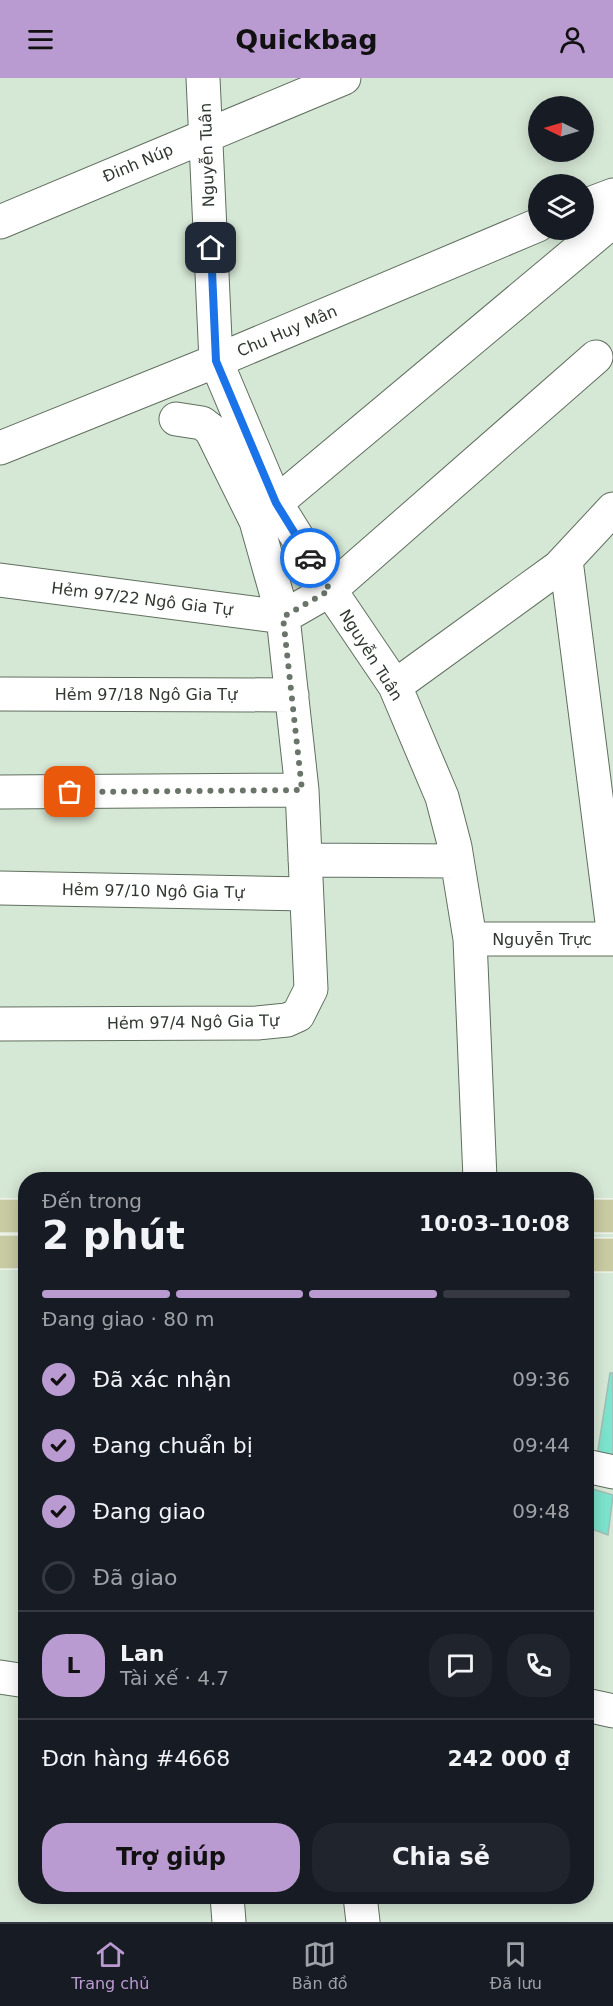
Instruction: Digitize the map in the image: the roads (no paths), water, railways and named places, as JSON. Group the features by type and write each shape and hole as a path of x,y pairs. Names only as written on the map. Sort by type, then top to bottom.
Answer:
{"main road":[{"path":"0,1216 18,1216"},
{"path":"594,1216 613,1216"},
{"path":"0,1252 18,1252"},
{"path":"594,1255 613,1255"}],"street":[{"name":"Nguyễn Tuân","path":"204,78 216,361 276,503 330,590 395,686 442,797 457,861 470,939 480,1172"},
{"name":"Đinh Núp","path":"0,222 344,78"},
{"path":"594,202 613,195"},
{"path":"276,503 613,221"},
{"name":"Chu Huy Mân","path":"0,448 216,361 528,229"},
{"path":"283,617 330,590 596,357"},
{"path":"176,419 202,423 211,430 256,521 283,617 302,790 306,894"},
{"path":"395,686 559,567 613,509"},
{"path":"566,560 613,930"},
{"name":"Hẻm 97/22 Ngô Gia Tự","path":"0,580 283,617"},
{"name":"Hẻm 97/18 Ngô Gia Tự","path":"0,694 292,695"},
{"path":"0,792 302,790"},
{"path":"305,860 457,861"},
{"name":"Hẻm 97/10 Ngô Gia Tự","path":"0,888 306,894"},
{"name":"Hẻm 97/4 Ngô Gia Tự","path":"0,1024 257,1023 298,1015 310,990 306,894"},
{"name":"Nguyễn Trực","path":"470,939 613,939"},
{"path":"594,1468 613,1472"},
{"path":"0,1677 18,1680"},
{"path":"594,1707 613,1711"},
{"path":"228,1904 229,1922"},
{"path":"361,1904 363,1922"}]}
